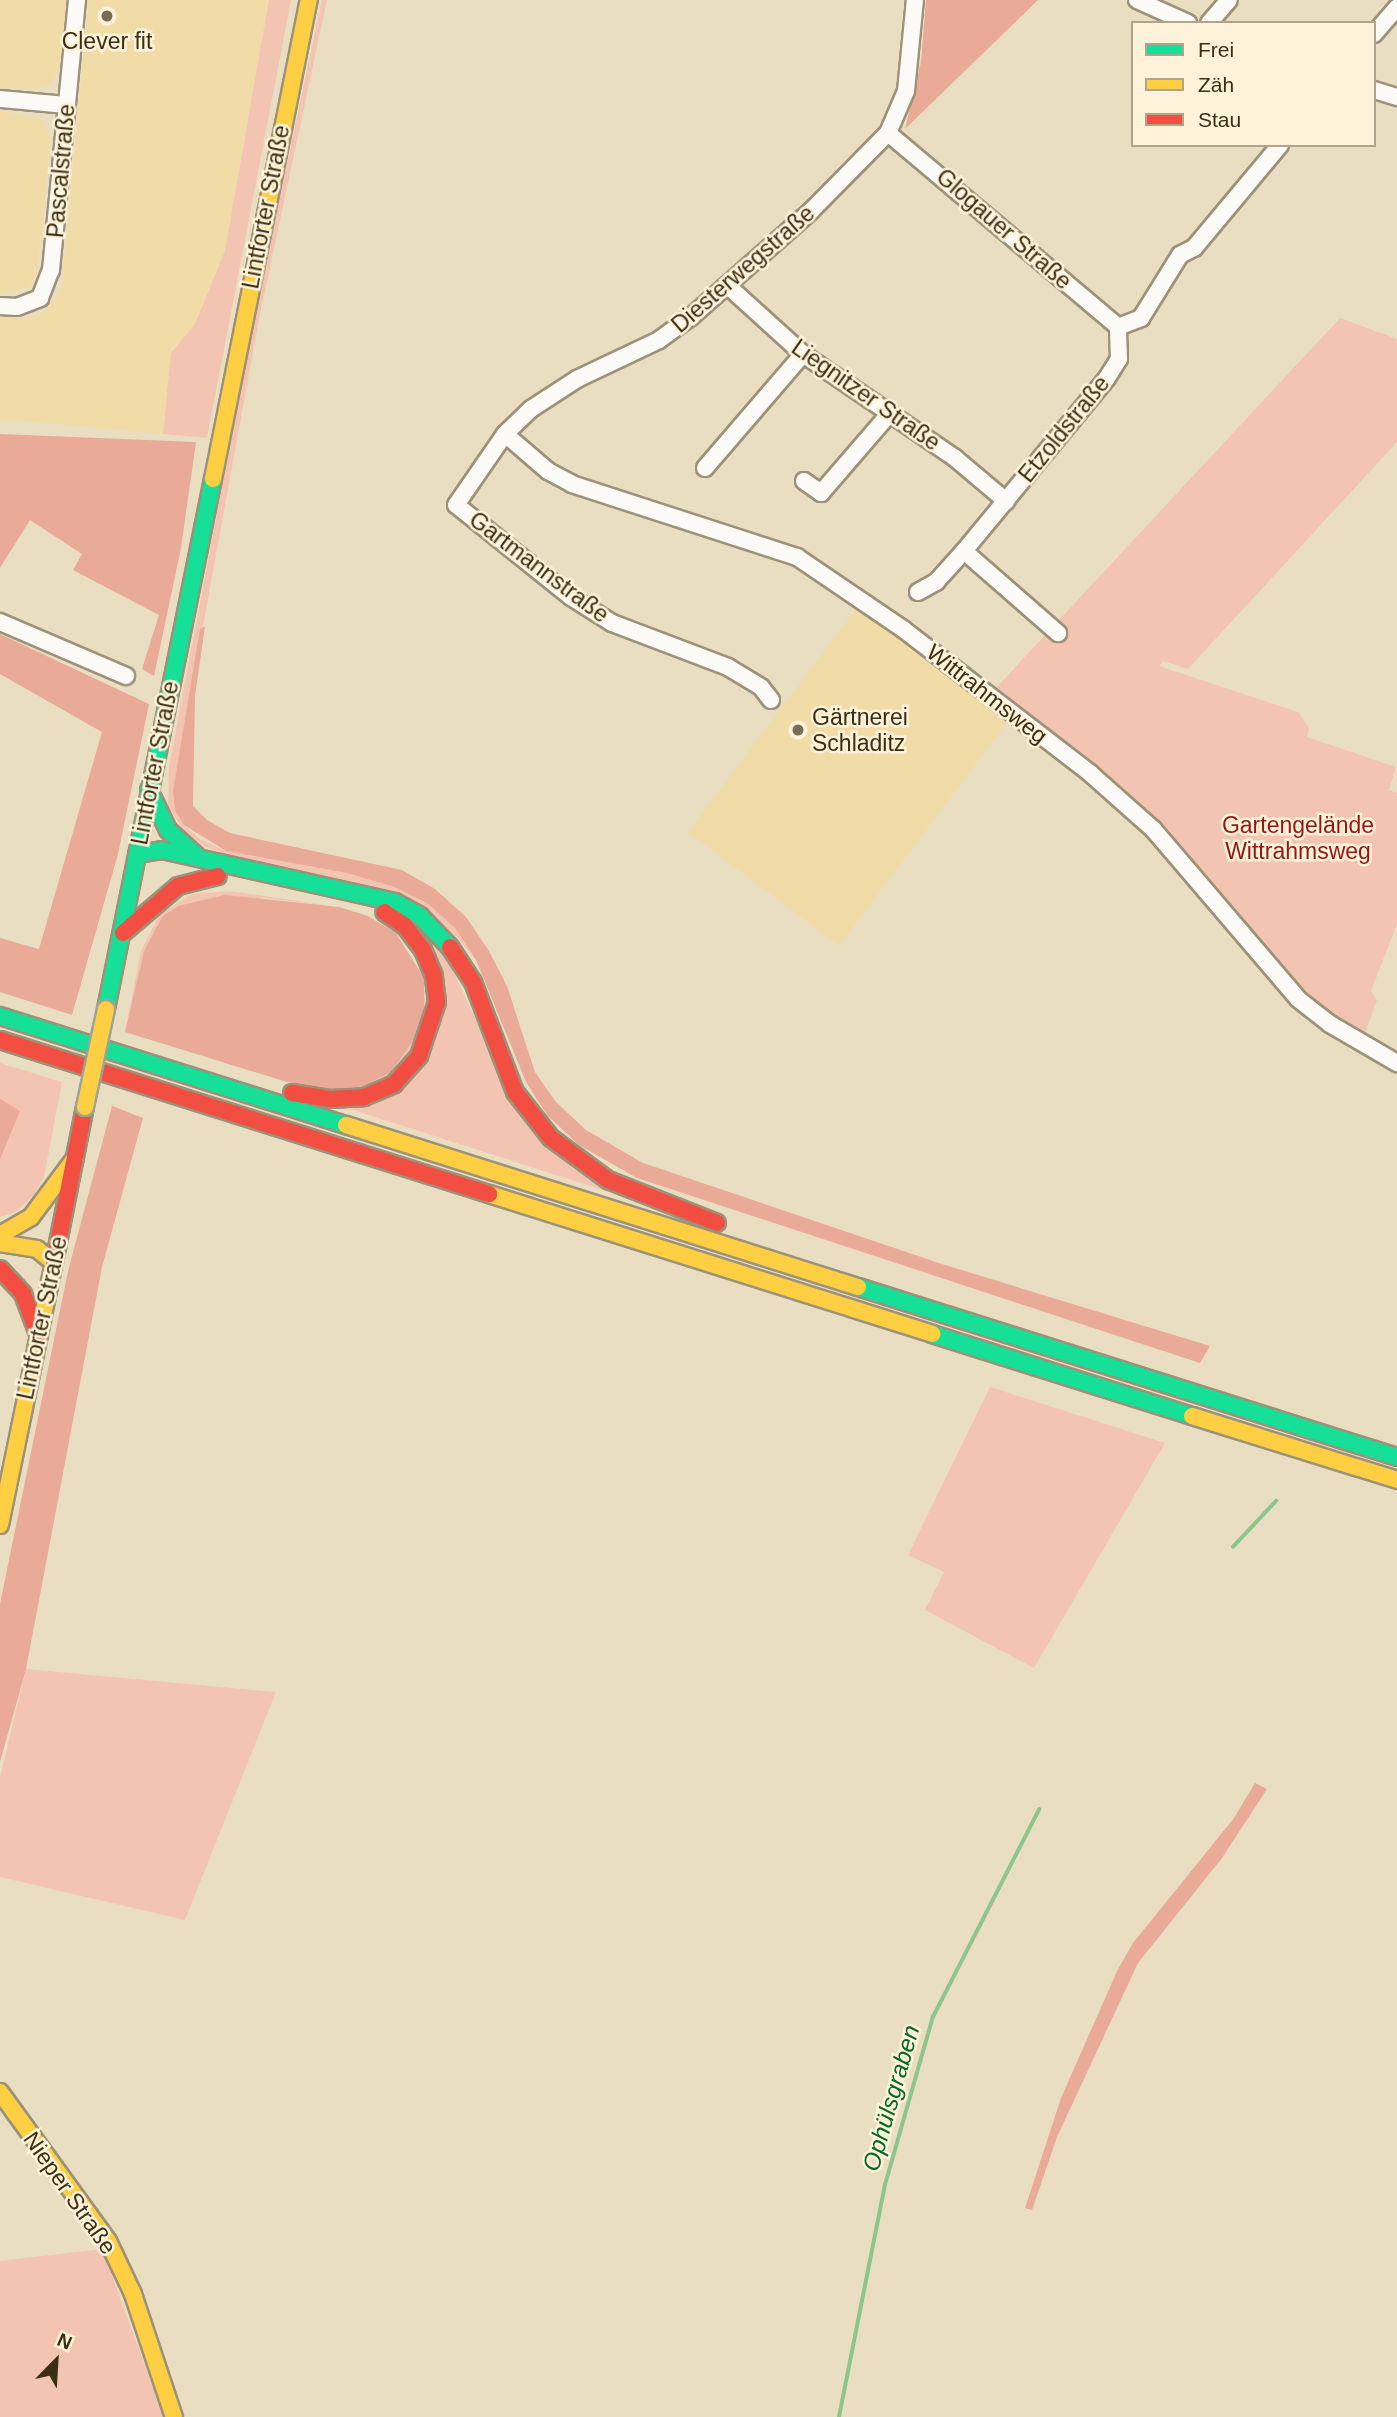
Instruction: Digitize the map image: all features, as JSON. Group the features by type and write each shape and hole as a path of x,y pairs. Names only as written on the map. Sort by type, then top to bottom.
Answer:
{"main road":[{"name":"Lintforter Straße","path":"0,1525 309,0"},
{"path":"149,790 168,831 189,853 218,871 342,887 395,902 420,916 457,954 473,982 503,1066 528,1110 551,1138 608,1180 909,1293 946,1315"},
{"path":"137,854 162,850 218,871 341,895 374,905 405,926 423,950 434,976 437,1002 432,1027 419,1056 394,1084 364,1097 330,1099 285,1092 210,1072 152,1064"},
{"path":"122,933 178,886 218,871"},
{"path":"0,1016 1397,1457"},
{"path":"0,1040 1397,1480"},
{"path":"0,1235 31,1217 75,1158"},
{"path":"0,1243 37,1249 54,1263"},
{"path":"0,1260 29,1267 54,1263"},
{"path":"0,1269 23,1294 38,1334"},
{"name":"Nieper Straße","path":"0,2092 108,2241 133,2294 174,2417"}],"street":[{"name":"Pascalstraße","path":"0,306 28,305 40,299 47,284 77,0"},
{"name":"Diesterwegstraße","path":"456,505 505,434 531,409 577,379 659,340 729,286 888,133 906,91 915,0"},
{"path":"1137,0 1184,21"},
{"path":"1211,21 1229,0"},
{"path":"1376,32 1397,8"},
{"path":"1376,91 1397,97"},
{"path":"0,99 67,105"},
{"name":"Glogauer Straße","path":"888,133 1118,327"},
{"path":"1118,327 1141,318 1180,255 1194,248 1199,238 1278,147"},
{"name":"Liegnitzer Straße","path":"729,286 803,354 955,458 1006,501"},
{"name":"Etzoldstraße","path":"918,592 936,582 964,551 1107,378 1118,359 1118,327"},
{"path":"705,468 803,354"},
{"path":"804,481 821,493 890,413"},
{"name":"Wittrahmsweg","path":"505,434 548,471 572,484 797,557 903,629 1091,774 1153,830 1298,999 1330,1024 1397,1063"},
{"name":"Gartmannstraße","path":"456,505 571,597 612,623 728,667 761,687 771,700"},
{"path":"964,551 1058,633"},
{"path":"0,622 126,676"}],"shaded area":[{"path":"0,0 66,0 59,68 52,83 37,89 0,87"},
{"path":"89,0 269,0 225,251 195,324 171,353 163,434 0,419 0,317 21,319 41,314 58,297 62,283"},
{"path":"926,0 1038,0 905,129 921,62"},
{"path":"0,111 41,118 51,138 37,271 30,287 6,293 0,293"},
{"path":"0,434 196,442 181,548 154,676 142,669 159,615 73,570 82,554 30,520 0,568"},
{"path":"859,605 1010,719 839,946 688,832"},
{"path":"205,626 195,696 193,806 207,820 230,833 402,870 435,889 466,917 489,951 507,986 535,1072 556,1102 586,1130 643,1163 942,1264 1210,1346 1200,1363 637,1178 579,1145 547,1115 526,1082 476,960 455,928 427,903 394,887 347,873 226,851 184,825 175,810 173,791 200,629"},
{"path":"0,634 149,704 118,854 72,1015 0,992 0,938 39,949 102,732 0,674"},
{"path":"225,895 339,907 368,916 396,933 424,978 424,1026 390,1073 363,1086 333,1090 287,1082 125,1032 144,951 162,917 178,906"},
{"path":"0,1099 20,1111 0,1159"},
{"path":"112,1106 143,1118 102,1267 26,1669 0,1762 0,1604 68,1271"},
{"path":"1255,1783 1267,1789 1222,1858 1138,1963 1057,2137 1032,2210 1025,2208 1061,2098 1118,1969 1133,1943 1234,1818"}],"green space":[{"path":"269,0 291,0 207,438 163,434 171,353 195,324 225,251"},
{"path":"322,0 327,0 259,319 173,791 184,825 200,839 226,851 347,873 394,887 427,903 455,928 476,960 456,936 203,846 183,829 168,807 169,767 254,318"},
{"name":"Gartengelände Wittrahmsweg","path":"1340,318 1397,339 1397,442 1188,669 1163,661 1159,666 1298,712 1309,728 1307,737 1396,767 1389,790 1397,793 1397,924 1371,991 1377,1000 1364,1036 1311,1003 1187,858 993,691"},
{"path":"230,891 339,907 264,898 162,917 144,951 125,1032 141,951 160,914 192,894"},
{"path":"437,937 499,1069 609,1192 338,1105"},
{"path":"0,1063 62,1082 44,1177 33,1196 14,1213 0,1217"},
{"path":"990,1387 1165,1443 1034,1668 925,1610 944,1572 908,1555"},
{"path":"26,1669 276,1692 185,1920 0,1877 0,1778"},
{"path":"102,2249 164,2417 0,2417 0,2261"}],"waterway":[{"name":"Ophülsgraben","path":"1233,1547 1276,1501"},
{"name":"Ophülsgraben","path":"839,2417 885,2185 933,2017 1039,1810"}],"traffic: fast":[{"path":"106,1009 213,479"},
{"path":"149,790 168,830 197,856"},
{"path":"137,854 162,850 395,902 420,916 450,947"},
{"path":"0,1016 346,1125"},
{"path":"858,1287 1397,1457"},
{"path":"932,1334 1192,1416"}],"traffic: slow":[{"path":"213,479 309,0"},
{"path":"85,1107 106,1009"},
{"path":"346,1125 858,1287"},
{"path":"0,1235 31,1217 75,1158"},
{"path":"489,1194 932,1334"},
{"path":"0,1243 37,1249 54,1263"},
{"path":"0,1525 54,1263"},
{"path":"1192,1416 1397,1480"},
{"path":"0,2092 108,2241 133,2294 174,2417"}],"traffic: jam":[{"path":"123,933 178,886 218,876"},
{"path":"292,1093 330,1099 364,1097 394,1084 419,1056 437,1002 434,976 423,950 405,926 384,912"},
{"path":"450,947 473,982 515,1092 551,1138 608,1180 717,1223"},
{"path":"0,1040 489,1194"},
{"path":"54,1263 85,1107"},
{"path":"0,1269 23,1294 38,1334"}],"place":[{"name":"Clever fit","path":"107,16"},
{"name":"Gärtnerei Schladitz","path":"798,730"}]}
